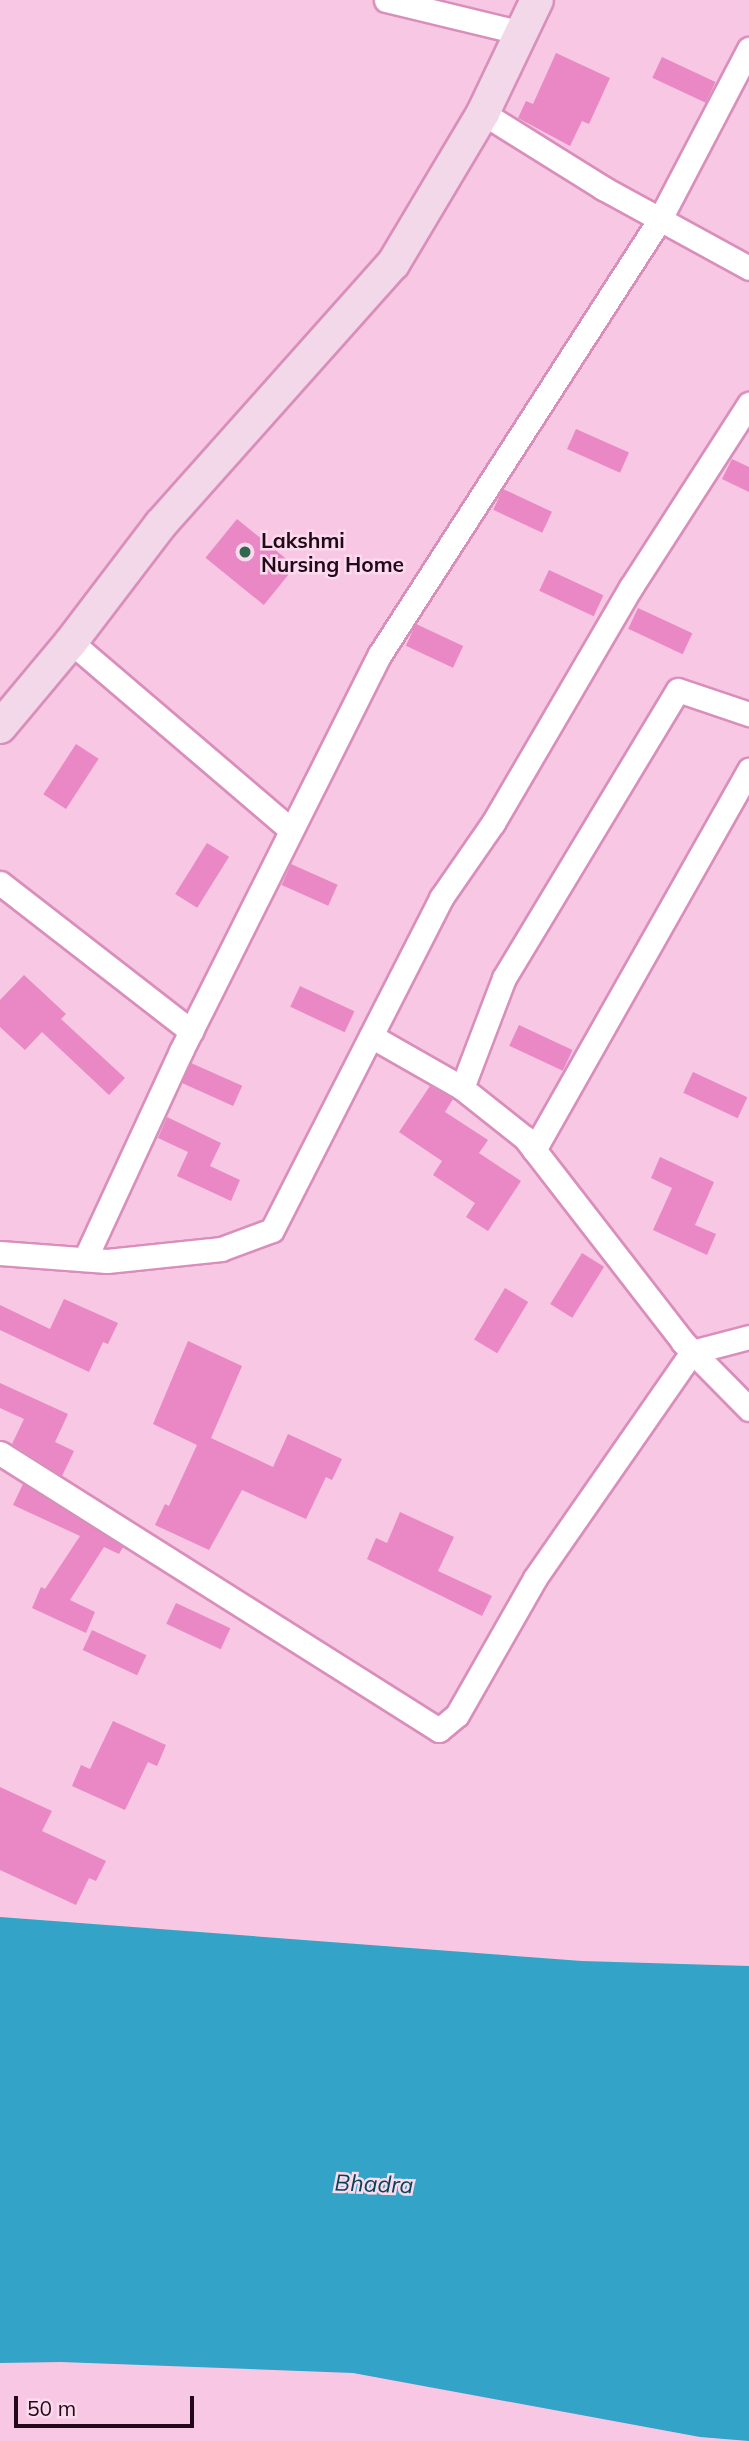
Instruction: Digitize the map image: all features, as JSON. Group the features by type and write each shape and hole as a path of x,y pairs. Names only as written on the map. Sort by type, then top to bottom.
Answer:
{"main road":[{"path":"3,718 71,642 161,524 393,264 483,113 537,0"}],"street":[{"path":"386,0 522,33"},
{"path":"85,1259 191,1031 380,654 660,219 749,49"},
{"path":"483,113 603,188 749,268"},
{"path":"0,1252 107,1261 222,1249 272,1230 441,898 493,823 631,587 749,404"},
{"path":"71,642 291,830"},
{"path":"462,1088 504,978 678,690 749,714"},
{"path":"534,1150 749,770"},
{"path":"0,883 191,1031"},
{"path":"371,1036 462,1088 525,1138 692,1352 749,1409"},
{"path":"0,1453 439,1730 457,1715 535,1578 692,1352 749,1337"}],"water":[{"name":"Bhadra","path":"0,1917 582,1961 749,1966 749,2441 700,2437 353,2373 61,2362 0,2363"}],"building":[{"path":"556,53 610,78 589,124 582,121 570,146 518,118 526,101 533,104"},
{"path":"662,57 715,82 706,103 652,78"},
{"path":"576,429 629,453 620,473 567,449"},
{"path":"732,459 749,467 749,492 722,479"},
{"path":"503,489 552,512 542,533 493,510"},
{"path":"237,519 295,566 264,605 206,558"},
{"path":"549,570 603,595 594,616 539,591"},
{"path":"638,608 692,633 683,654 628,629"},
{"path":"416,624 463,646 453,668 406,646"},
{"path":"76,744 99,759 66,809 43,794"},
{"path":"207,843 229,857 197,908 175,894"},
{"path":"291,864 338,885 328,906 282,885"},
{"path":"24,975 66,1014 61,1019 125,1078 109,1095 42,1032 25,1050 0,1027 0,1000"},
{"path":"300,986 354,1011 345,1032 290,1007"},
{"path":"519,1025 572,1050 563,1071 509,1046"},
{"path":"191,1063 242,1086 233,1106 182,1083"},
{"path":"693,1072 747,1097 738,1118 683,1093"},
{"path":"430,1086 453,1099 445,1112 488,1140 479,1153 521,1181 488,1231 466,1217 475,1203 433,1175 442,1161 399,1132"},
{"path":"167,1117 221,1143 210,1166 240,1180 231,1201 177,1176 188,1152 158,1138"},
{"path":"660,1157 714,1182 695,1225 716,1234 707,1255 653,1230 672,1188 651,1178"},
{"path":"582,1253 604,1267 572,1318 550,1304"},
{"path":"505,1288 528,1302 497,1353 474,1339"},
{"path":"64,1299 118,1323 108,1344 103,1342 89,1372 0,1330 0,1305 50,1329"},
{"path":"188,1341 242,1366 211,1438 273,1467 288,1434 342,1459 332,1480 326,1477 306,1519 242,1490 209,1550 155,1525 165,1504 169,1506 197,1445 153,1424"},
{"path":"0,1383 68,1414 55,1442 74,1451 62,1476 12,1444 24,1419 0,1408"},
{"path":"23,1484 123,1547 119,1554 104,1547 70,1600 95,1612 86,1633 32,1608 41,1587 45,1589 80,1536 13,1505"},
{"path":"400,1512 454,1537 438,1571 492,1596 482,1616 367,1559 376,1538 387,1543"},
{"path":"176,1603 230,1628 221,1649 166,1624"},
{"path":"92,1630 146,1655 137,1675 83,1650"},
{"path":"113,1721 166,1745 157,1766 148,1762 125,1810 72,1786 81,1765 90,1769"},
{"path":"0,1787 52,1811 42,1831 106,1861 96,1881 89,1878 76,1905 0,1870"}],"place":[{"name":"Lakshmi Nursing Home","path":"245,552"}]}
